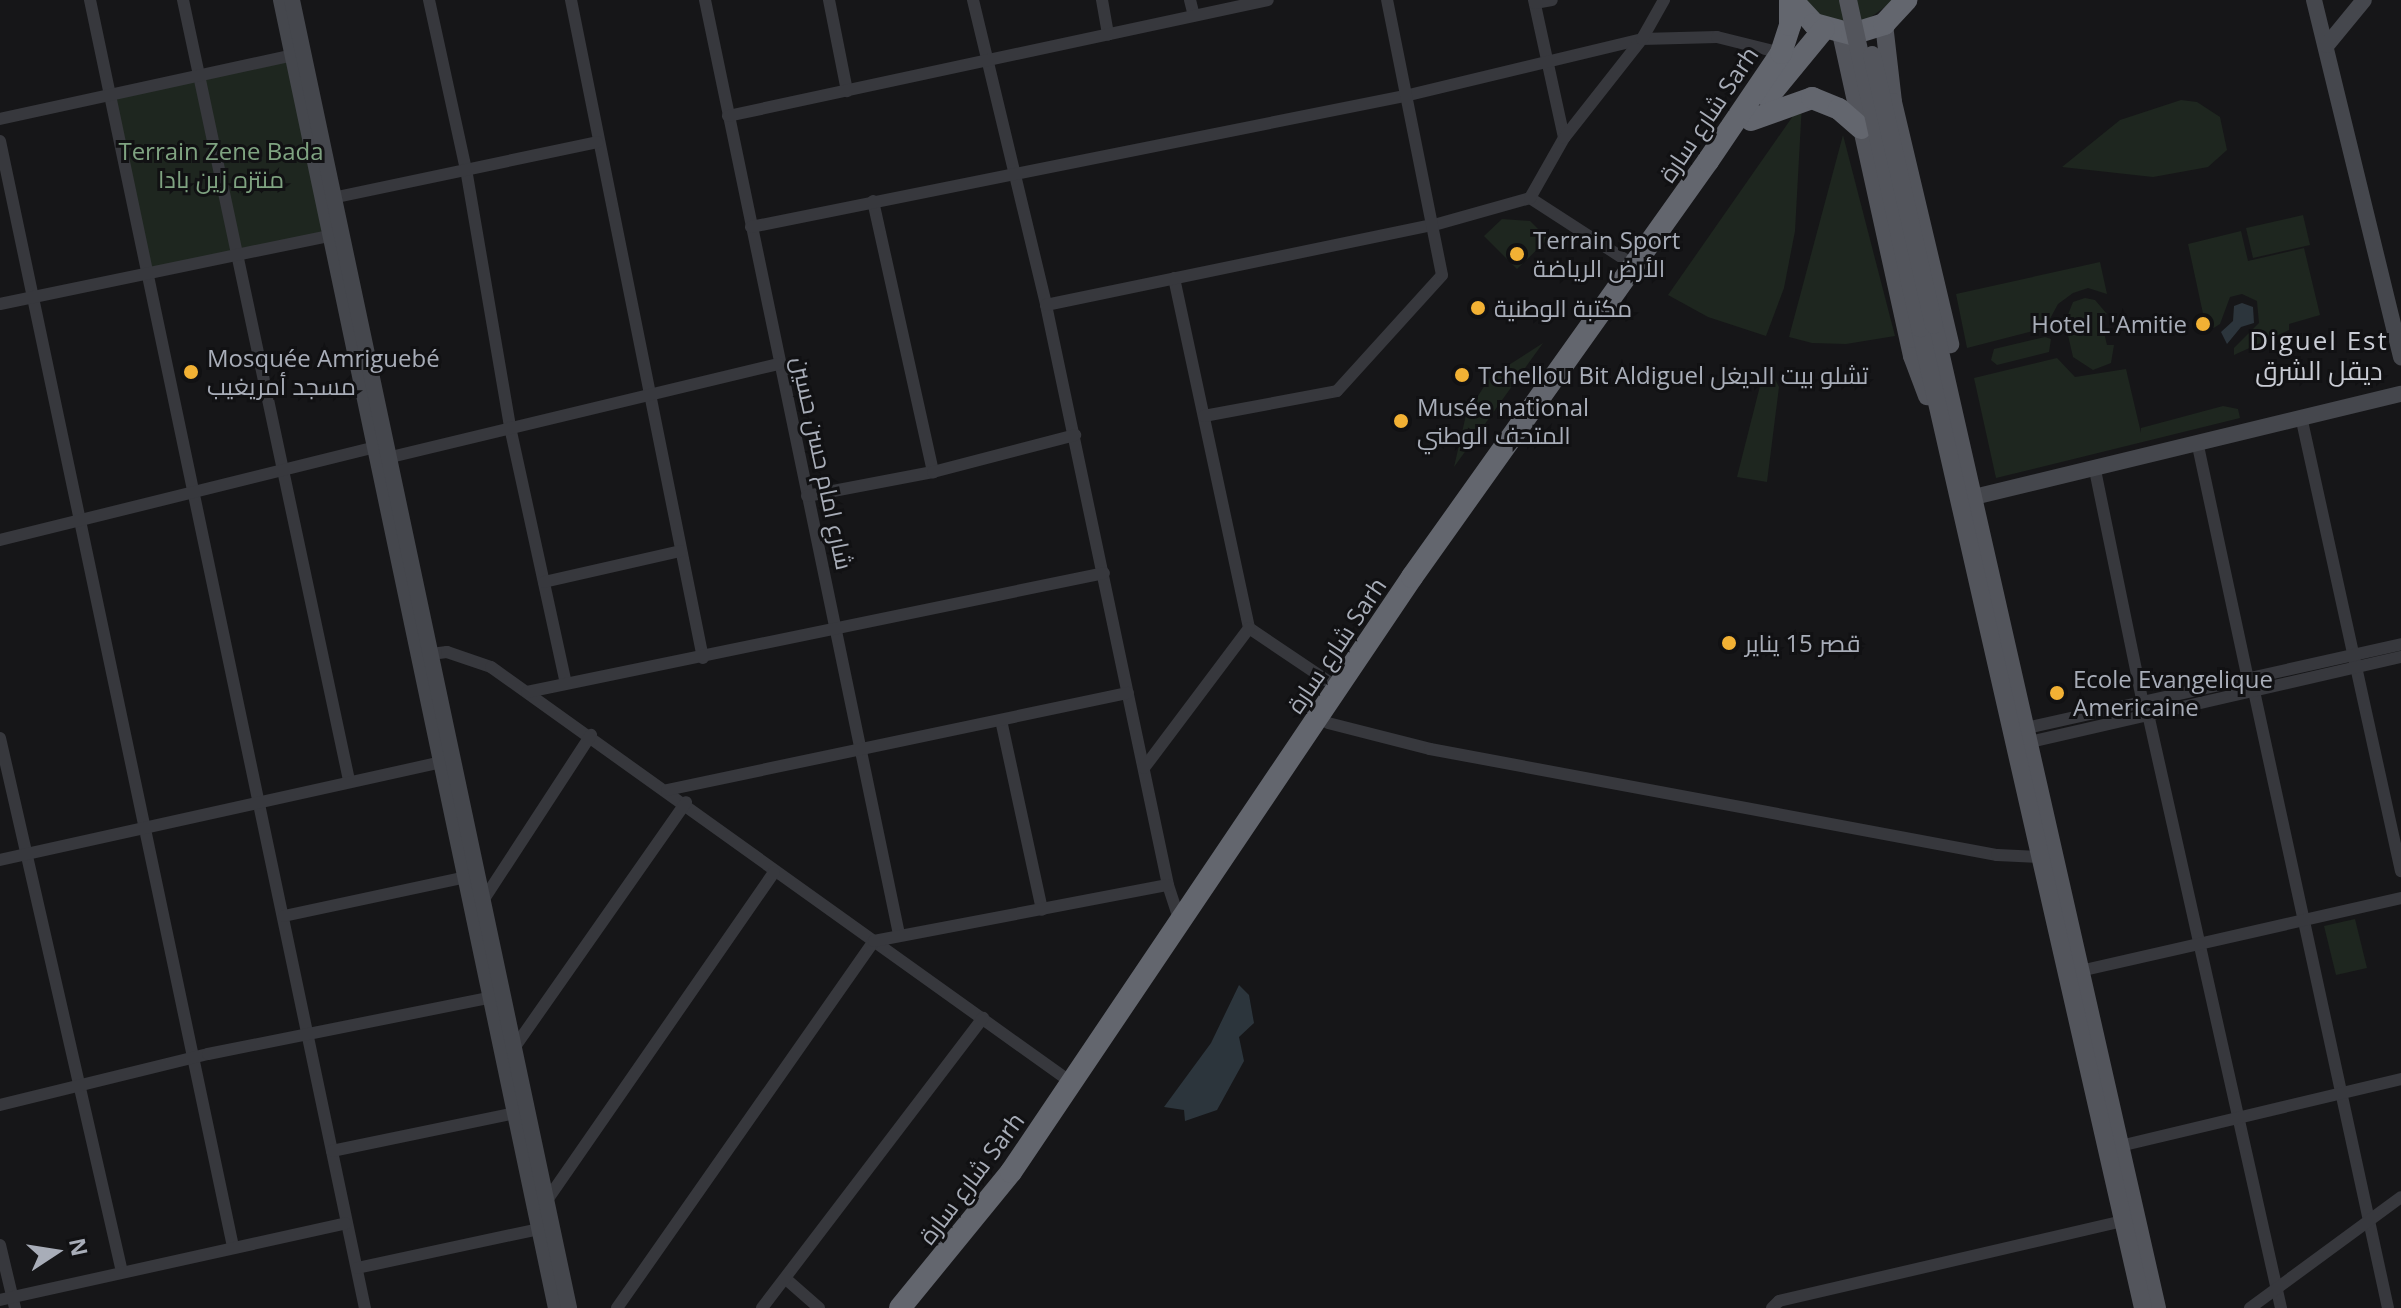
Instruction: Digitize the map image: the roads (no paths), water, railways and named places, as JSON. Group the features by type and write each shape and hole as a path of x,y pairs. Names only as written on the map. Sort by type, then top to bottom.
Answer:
{"highway":[{"path":"1791,0 1833,31 1884,24 1906,0"},
{"name":"شارع سارة Sarh","path":"900,1308 978,1217 1338,688 1781,53 1790,25 1791,0"},
{"name":"شارع سارة Sarh","path":"911,1308 983,1226 1082,1090 1328,723 1671,241 1751,120 1833,31"},
{"path":"1751,120 1812,98 1839,109 1861,128"}],"main road":[{"path":"1848,0 1927,326 2020,737 2080,971 2157,1308"},
{"path":"1860,0 1927,326"},
{"path":"1884,24 1893,102 1954,363 1947,414 1974,497 1986,587"},
{"path":"1833,31 1861,128 1912,356 1924,393 1947,414"},
{"path":"2020,737 2039,857 2143,1308"}],"street":[{"path":"90,0 149,274 191,493 284,916 365,1308"},
{"path":"183,0 349,780"},
{"path":"281,0 375,447 484,899 569,1308"},
{"path":"292,0 391,457 441,762 556,1308"},
{"path":"429,0 466,169 510,427 566,683"},
{"path":"571,0 597,142 703,658"},
{"name":"شارع امام حسن حسين","path":"705,0 899,934"},
{"path":"829,0 847,91"},
{"path":"973,0 985,61 1046,305 1168,885 1180,921"},
{"path":"1102,0 1108,34"},
{"path":"1190,0 1194,16"},
{"path":"728,116 1268,0"},
{"path":"1204,416 1337,391 1442,275 1409,95 1387,0"},
{"path":"1552,0 1535,1 1564,138"},
{"path":"1046,305 1434,225 1530,198 1564,138 1642,39 1664,0"},
{"path":"2314,0 2401,358"},
{"path":"2327,45 2364,0"},
{"path":"751,227 1409,95 1642,39 1717,37 1781,53"},
{"path":"0,119 293,55"},
{"path":"0,141 233,1247"},
{"path":"337,197 597,142"},
{"path":"1530,198 1635,266"},
{"path":"873,201 933,472"},
{"path":"0,304 332,235"},
{"path":"1174,278 1249,628 1338,688"},
{"path":"391,457 779,364"},
{"path":"1974,497 2302,421 2401,394"},
{"path":"2302,421 2401,871"},
{"path":"807,496 933,472 1075,435"},
{"path":"2198,446 2248,679"},
{"path":"0,540 79,524 284,468 375,447"},
{"path":"2095,470 2281,1308"},
{"path":"544,582 681,551"},
{"path":"527,692 1104,573"},
{"path":"1144,768 1249,628"},
{"path":"2146,709 2248,679 2401,644"},
{"path":"425,655 467,656 527,692 686,802 774,872 1072,1083"},
{"path":"2020,737 2146,709 2254,691 2401,657"},
{"path":"2254,691 2341,1090 2365,1221 2388,1308"},
{"path":"667,790 1128,693"},
{"path":"1001,720 1042,910"},
{"path":"1328,723 1430,749 1965,850 2039,857"},
{"path":"484,899 591,735"},
{"path":"0,738 122,1272"},
{"path":"0,860 441,762"},
{"path":"514,1048 686,802"},
{"path":"545,1203 774,872"},
{"path":"284,916 466,877"},
{"path":"617,1308 874,941 1168,885"},
{"path":"2080,971 2200,941 2401,898"},
{"path":"0,1105 81,1088 194,1057 492,997"},
{"path":"762,1308 983,1018"},
{"path":"2120,1146 2341,1090 2401,1079"},
{"path":"332,1151 515,1113"},
{"path":"2250,1308 2401,1197"},
{"path":"1772,1308 1779,1301 2123,1221"},
{"path":"0,1245 9,1302 122,1272 346,1223"},
{"path":"357,1268 539,1229"},
{"path":"786,1279 819,1308"}],"place":[{"name":"Terrain Sport الأرض الرياضة","path":"1517,254"},
{"name":"مكتبة الوطنية","path":"1478,308"},
{"name":"Hotel L'Amitie","path":"2203,324"},
{"name":"Mosquée Amriguebé مسجد أمريغيب","path":"191,372"},
{"name":"Tchellou Bit Aldiguel تشلو بيت الديغل","path":"1462,375"},
{"name":"Musée national المتحف الوطني","path":"1401,421"},
{"name":"قصر 15 يناير","path":"1729,643"},
{"name":"Ecole Evangelique Americaine","path":"2057,693"}],"district":[{"name":"Diguel Est ديقل الشرق","path":"2319,356"}],"park label":[{"name":"Terrain Zene Bada منتزه زين بادا","path":"221,165"}]}
